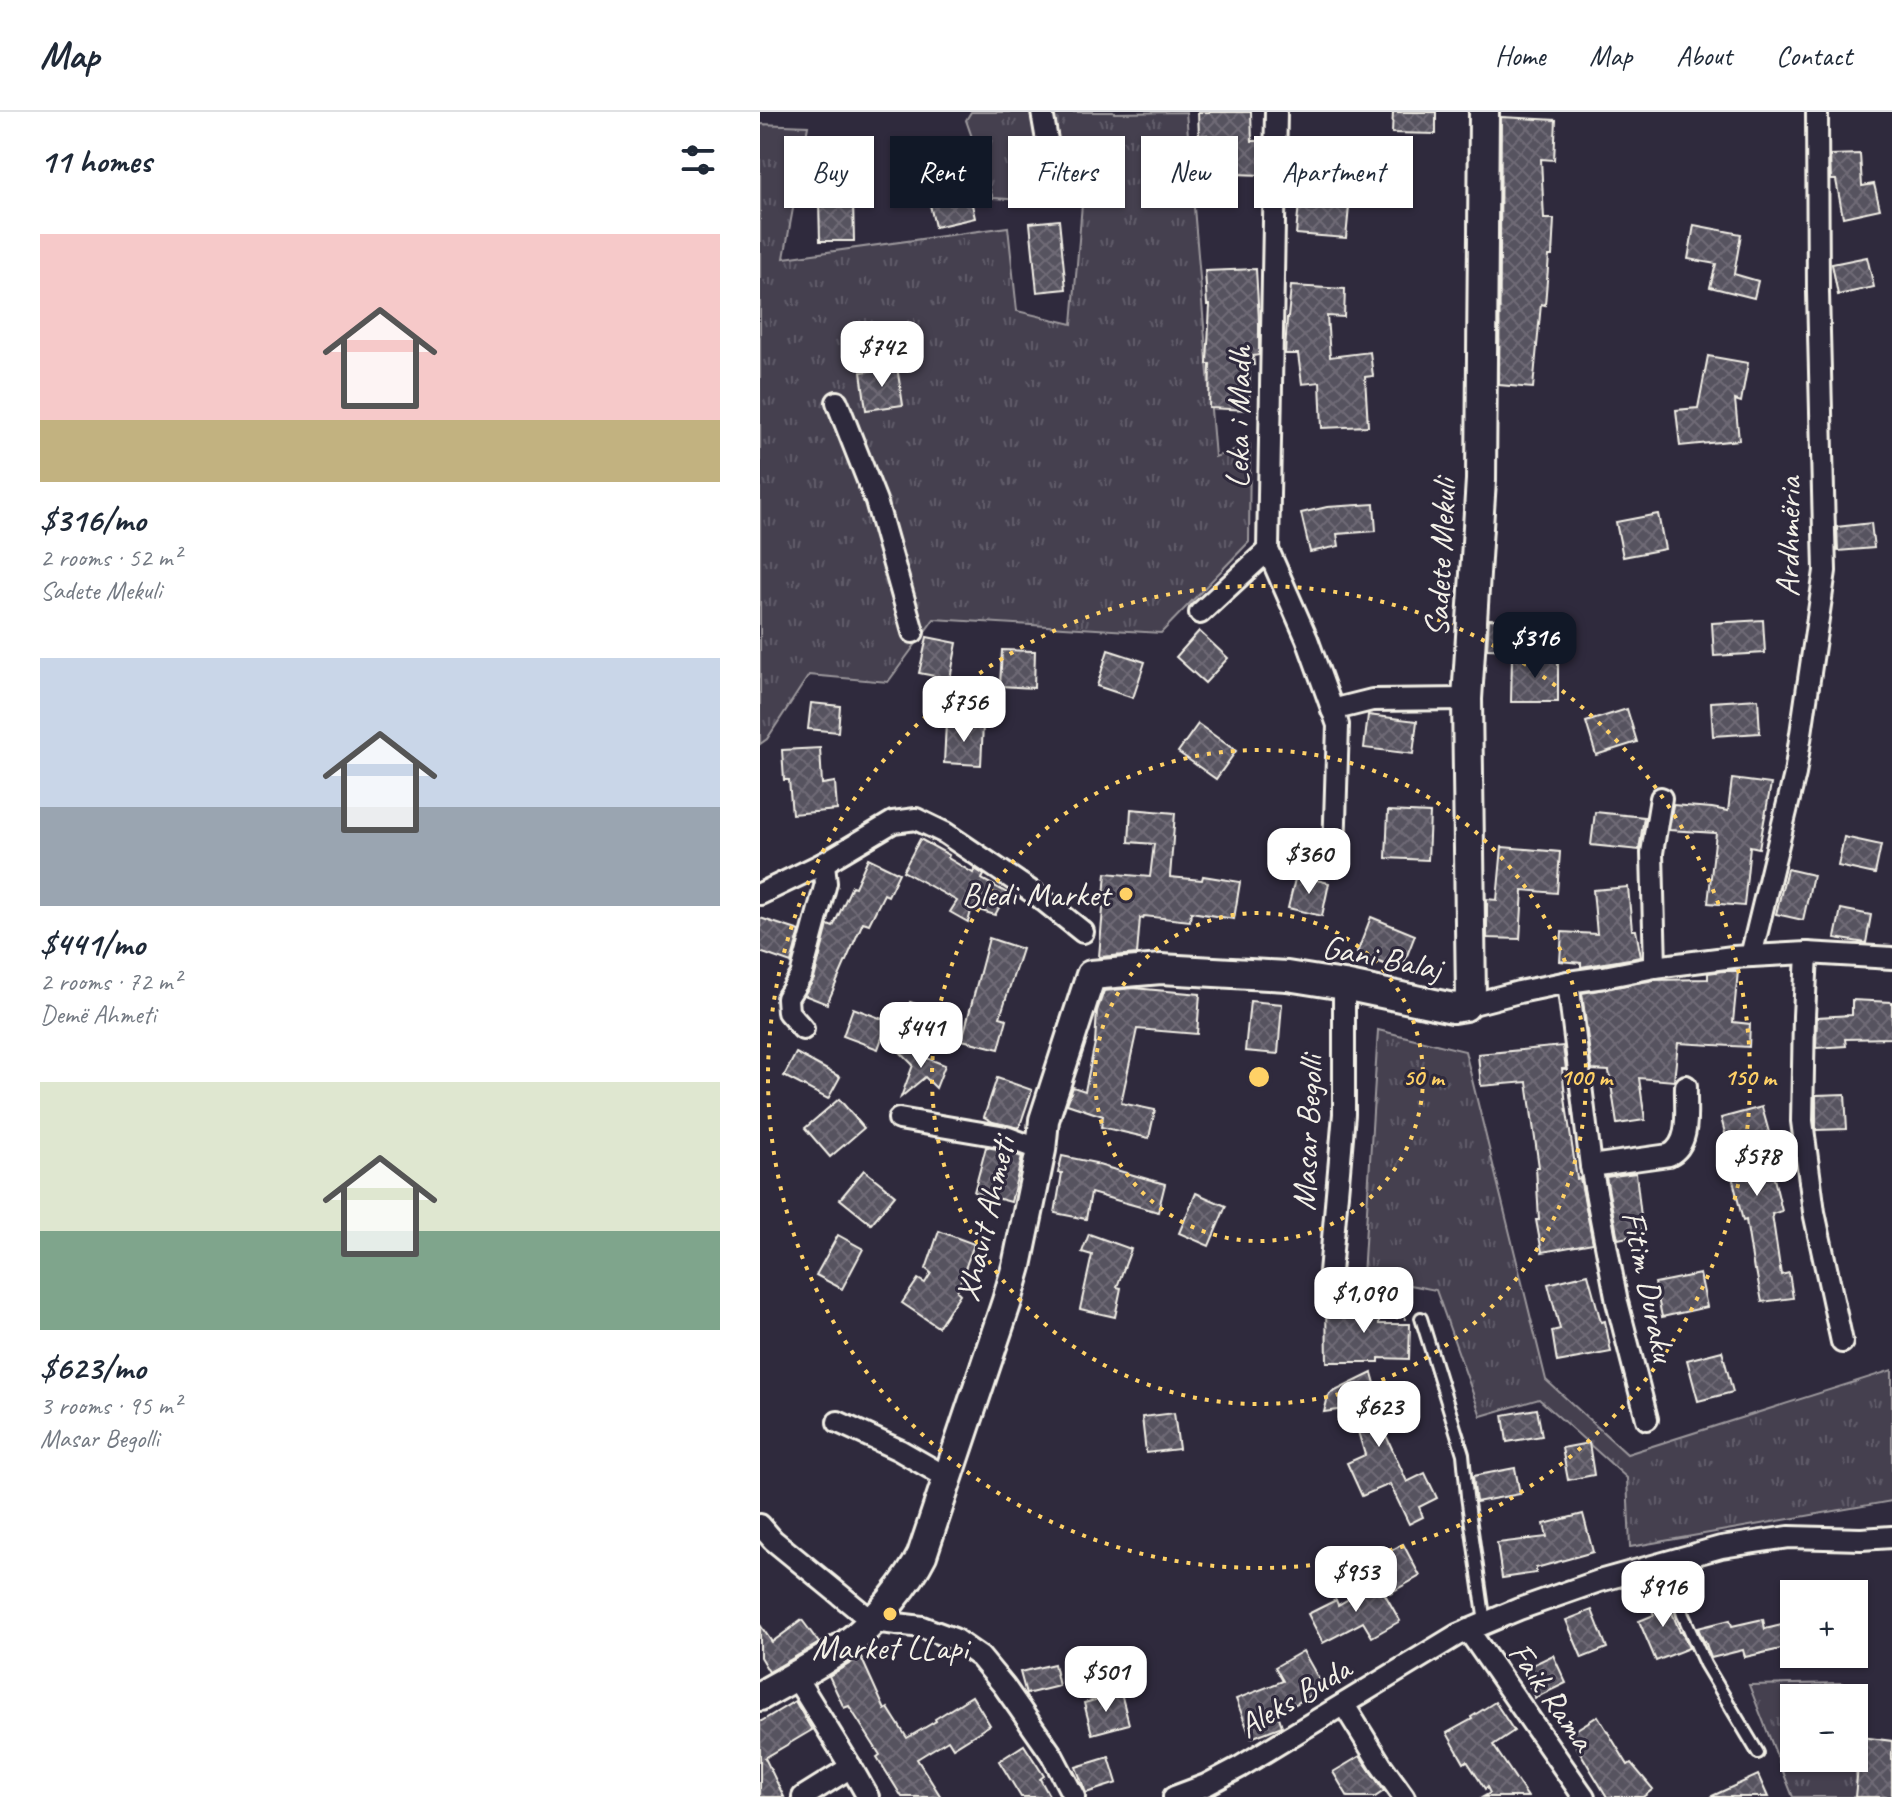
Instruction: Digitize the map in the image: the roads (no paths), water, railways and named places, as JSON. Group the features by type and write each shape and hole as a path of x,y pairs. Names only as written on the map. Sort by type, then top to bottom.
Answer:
{"street":[{"path":"1042,112 1046,136"},
{"name":"Leka i Madh","path":"1276,112 1268,550 1307,639 1338,725 1334,853"},
{"name":"Sadete Mekuli","path":"1465,1006 1471,998 1472,987 1467,699 1481,480 1484,112"},
{"name":"Ardhmëria","path":"1751,956 1795,774 1825,571 1817,112"},
{"path":"837,402 876,501 913,632"},
{"path":"1200,613 1268,550"},
{"path":"1332,710 1372,700 1467,699"},
{"path":"1655,967 1652,853 1661,798"},
{"path":"760,894 824,863 893,822 916,819 945,833 1038,896 1083,932"},
{"path":"803,1029 788,1012 787,998 801,976 826,883 824,863"},
{"path":"1807,953 1802,1121 1814,1212 1842,1342"},
{"name":"Gani Balaj","path":"1091,975 1161,969 1287,976 1453,1008 1568,982 1655,967 1751,956 1807,953 1892,958"},
{"name":"Xhavit Ahmeti","path":"760,1696 855,1638 913,1574 927,1542 1017,1266 1041,1150 1044,1120 1091,975"},
{"name":"Fitim Duraku","path":"1568,982 1591,1166 1617,1302 1647,1419"},
{"name":"Masar Begolli","path":"1329,1284 1344,1114 1344,985"},
{"name":"Fitim Duraku","path":"1591,1166 1669,1155 1677,1151 1684,1139 1686,1086"},
{"path":"899,1119 1006,1137 1041,1150"},
{"path":"838,1422 899,1450 948,1478"},
{"path":"760,1525 773,1540 872,1621 922,1627 954,1639 980,1657 1052,1755 1074,1797"},
{"name":"Aleks Buda","path":"1174,1797 1240,1767 1457,1635 1519,1609 1599,1581 1721,1547 1789,1537 1892,1537"},
{"name":"Faik Rama","path":"1477,1627 1584,1797"},
{"path":"795,1676 868,1797"},
{"path":"1344,1705 1404,1797"},
{"path":"803,1797 851,1767"}],"lane":[{"path":"1421,1318 1463,1454 1477,1627"},
{"path":"1667,1562 1683,1615 1705,1664 1758,1753"}],"place":[{"name":"Bledi Market","path":"1126,894"},
{"name":"Market LLapi","path":"890,1614"}]}
